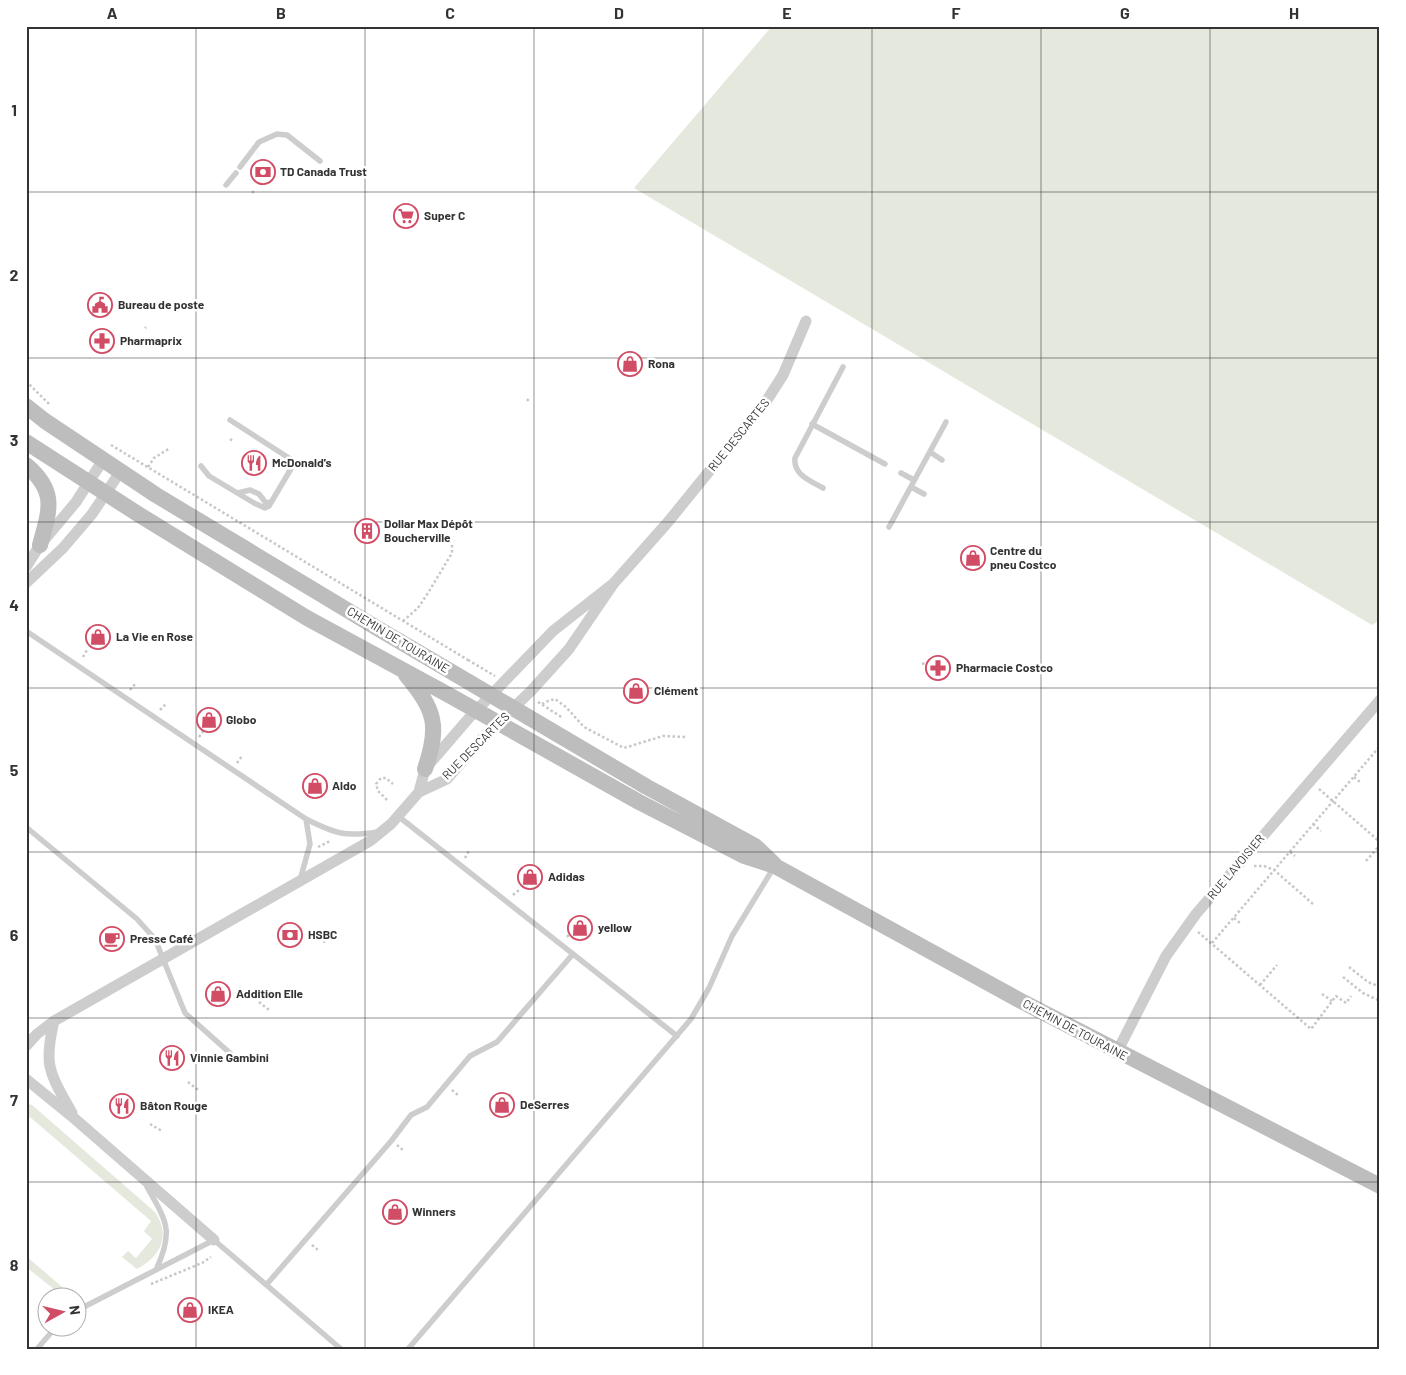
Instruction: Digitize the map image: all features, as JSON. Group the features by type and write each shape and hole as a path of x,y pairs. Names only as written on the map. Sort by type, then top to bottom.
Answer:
{"street":[{"name":"RUE DESCARTES","path":"419,792 447,779 499,722 532,691 569,649 614,583 668,522 767,400 783,375 806,321"},
{"name":"CHEMIN DE TOURAINE","path":"26,406 45,421 156,496 647,787 755,846 775,866"},
{"name":"CHEMIN DE TOURAINE","path":"26,442 307,618 674,820 744,856 775,866 1021,1002 1380,1186"},
{"path":"26,568 40,545 89,483 103,460"},
{"path":"26,465 38,476 47,489 49,504 47,520 40,545"},
{"path":"26,583 63,548 107,494 120,472"},
{"name":"RUE DESCARTES","path":"419,792 426,769 477,710 553,631 614,583"},
{"path":"399,668 425,698 432,715 433,740 426,769"},
{"name":"RUE LAVOISIER","path":"1116,1052 1166,956 1196,914 1380,700"},
{"path":"26,1046 54,1021 370,841 398,816 419,792"},
{"path":"54,1021 49,1042 49,1069 75,1119"},
{"path":"26,1079 214,1240"}],"lane":[{"path":"240,167 259,142 277,134 287,135 320,160"},
{"path":"226,186 236,173"},
{"path":"824,488 798,473 794,464 812,424 843,367"},
{"path":"201,466 209,476 260,506 269,506 292,467 292,460 230,420"},
{"path":"889,527 946,422"},
{"path":"812,424 884,464"},
{"path":"930,452 942,460"},
{"path":"901,473 914,480"},
{"path":"911,487 924,494"},
{"path":"238,493 250,490 259,494 266,503 271,502"},
{"path":"26,631 306,819 340,834 356,835 382,831"},
{"path":"398,816 677,1036"},
{"path":"300,881 310,844 306,819"},
{"path":"26,827 137,919 155,939 185,1013 231,1054"},
{"path":"408,1349 691,1020 709,988 732,936 775,866"},
{"path":"267,1284 385,1148 411,1115 427,1107 470,1056 497,1042 573,954"},
{"path":"143,1179 165,1220 167,1232 164,1253 156,1270"},
{"path":"88,1305 214,1240 341,1349"},
{"path":"36,1349 46,1338"}],"path":[{"path":"26,381 51,405"},
{"path":"527,401 530,397"},
{"path":"230,439 234,442"},
{"name":"CHEMIN DE TOURAINE","path":"111,445 468,660 466,666"},
{"path":"148,467 154,458 170,448"},
{"path":"403,621 418,608 428,593 452,553 452,545"},
{"path":"922,664 929,662"},
{"path":"542,704 555,699 566,707 584,727 624,748 663,736 686,737"},
{"path":"1212,943 1250,902 1259,888 1299,840 1353,777 1368,763 1380,746"},
{"path":"1376,750 1380,753"},
{"path":"1353,777 1360,782"},
{"path":"387,800 378,791 376,784 381,778 386,778 393,784"},
{"path":"1319,789 1380,844 1366,861"},
{"path":"1313,824 1321,831"},
{"path":"314,848 330,840"},
{"path":"1299,840 1303,843"},
{"path":"1290,852 1295,856"},
{"path":"1254,866 1264,866 1274,870 1313,904"},
{"path":"1259,888 1263,892"},
{"path":"1234,918 1240,923"},
{"path":"1198,932 1311,1028 1336,996 1346,1003 1351,996"},
{"path":"317,933 326,944"},
{"path":"1260,985 1278,965"},
{"path":"1349,967 1368,982 1380,988"},
{"path":"1343,977 1363,992 1380,1001"},
{"path":"1322,994 1332,1001"},
{"path":"259,1002 269,1010"},
{"path":"188,1082 198,1090"},
{"path":"150,1124 162,1132"}],"shaded area":[{"path":"772,26 1380,26 1380,620 1372,625 634,188"},
{"path":"26,1103 32,1105 155,1212 160,1221 163,1237 157,1252 145,1264 137,1269 122,1257 128,1251 136,1258 152,1239 144,1231 151,1221 30,1117 26,1121"},
{"path":"26,1256 63,1288 53,1288 26,1267"}],"place":[{"name":"TD Canada Trust","path":"263,172"},
{"name":"Super C","path":"406,216"},
{"name":"Bureau de poste","path":"100,305"},
{"name":"Pharmaprix","path":"102,341"},
{"name":"Rona","path":"630,364"},
{"name":"McDonald's","path":"254,463"},
{"name":"Dollar Max Dépôt Boucherville","path":"367,531"},
{"name":"Centre du pneu Costco","path":"973,558"},
{"name":"La Vie en Rose","path":"98,637"},
{"name":"Pharmacie Costco","path":"938,668"},
{"name":"Clément","path":"636,691"},
{"name":"Globo","path":"209,720"},
{"name":"Aldo","path":"315,786"},
{"name":"Adidas","path":"530,877"},
{"name":"yellow","path":"580,928"},
{"name":"HSBC","path":"290,935"},
{"name":"Presse Café","path":"112,939"},
{"name":"Addition Elle","path":"218,994"},
{"name":"Vinnie Gambini","path":"172,1058"},
{"name":"DeSerres","path":"502,1105"},
{"name":"Bâton Rouge","path":"122,1106"},
{"name":"Winners","path":"395,1212"},
{"name":"IKEA","path":"190,1310"}]}
